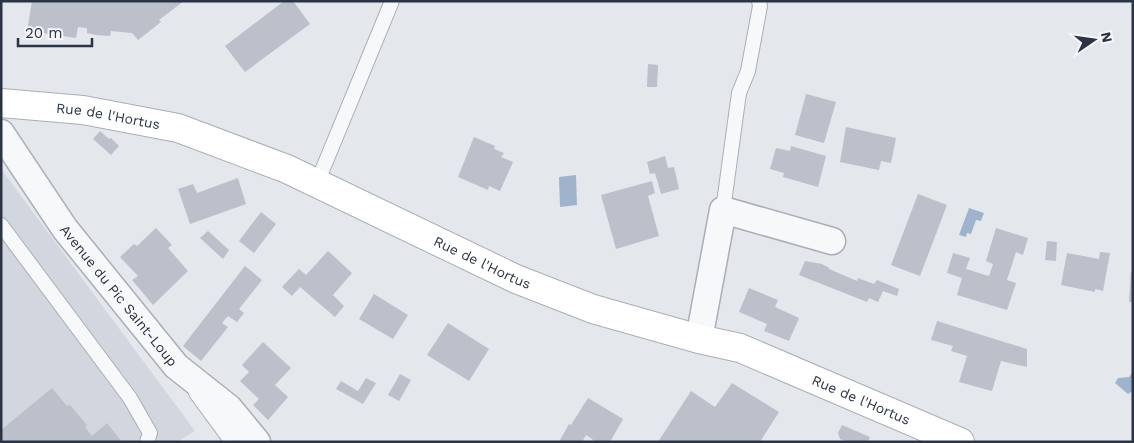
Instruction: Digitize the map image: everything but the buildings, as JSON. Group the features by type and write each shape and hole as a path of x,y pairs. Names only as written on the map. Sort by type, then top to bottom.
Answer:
{"main road":[{"name":"Rue de l'Hortus","path":"1,103 83,110 178,128 284,167 516,279 593,309 698,339 736,346 960,442"}],"street":[{"name":"Avenue du Pic Saint-Loup","path":"1,133 65,229 176,366 229,408 257,442"},
{"path":"698,339 723,210 832,241"}],"lane":[{"path":"317,183 392,1"},
{"path":"723,210 739,93 748,71 760,6 759,1"},
{"path":"1,225 130,398 150,433 147,442"},
{"path":"176,366 226,440"}],"shaded area":[{"path":"1,169 195,431 177,442 1,442"}],"water":[{"path":"576,175 577,205 560,207 559,177"},
{"path":"969,208 984,213 981,221 976,220 971,234 967,233 966,237 959,235"},
{"path":"1133,372 1133,391 1128,394 1115,383 1118,378 1129,377"}]}
